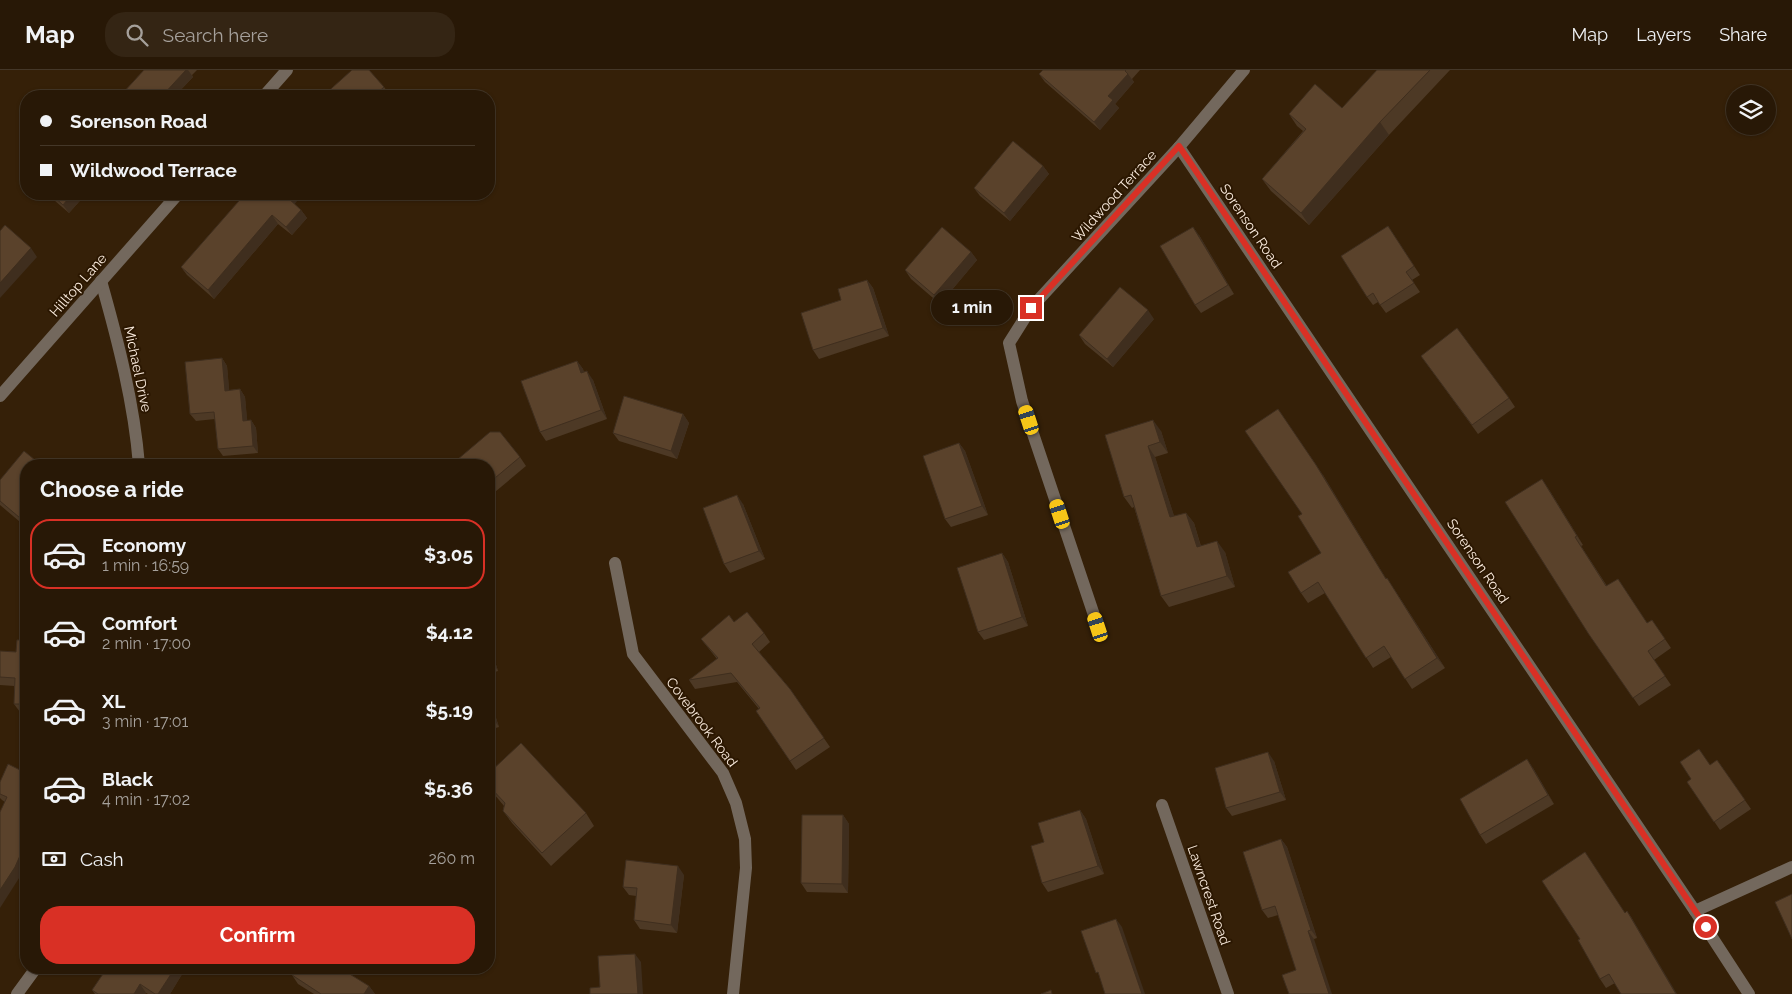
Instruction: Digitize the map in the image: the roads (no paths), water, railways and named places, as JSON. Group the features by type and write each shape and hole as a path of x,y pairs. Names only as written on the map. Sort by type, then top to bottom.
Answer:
{"street":[{"path":"269,90 287,70"},
{"name":"Wildwood Terrace","path":"1098,627 1022,401 1009,344 1031,308 1179,146 1244,70"},
{"name":"Sorenson Road","path":"1179,146 1749,994"},
{"name":"Hilltop Lane","path":"0,396 173,200"},
{"name":"Michael Drive","path":"101,281 117,340 137,440 139,459"},
{"name":"Covebrook Road","path":"615,563 633,654 724,773 736,803 744,839 746,868 733,994"},
{"name":"Lawncrest Road","path":"1162,805 1228,994"},
{"path":"1695,911 1792,868"},
{"path":"17,994 32,974"}]}
